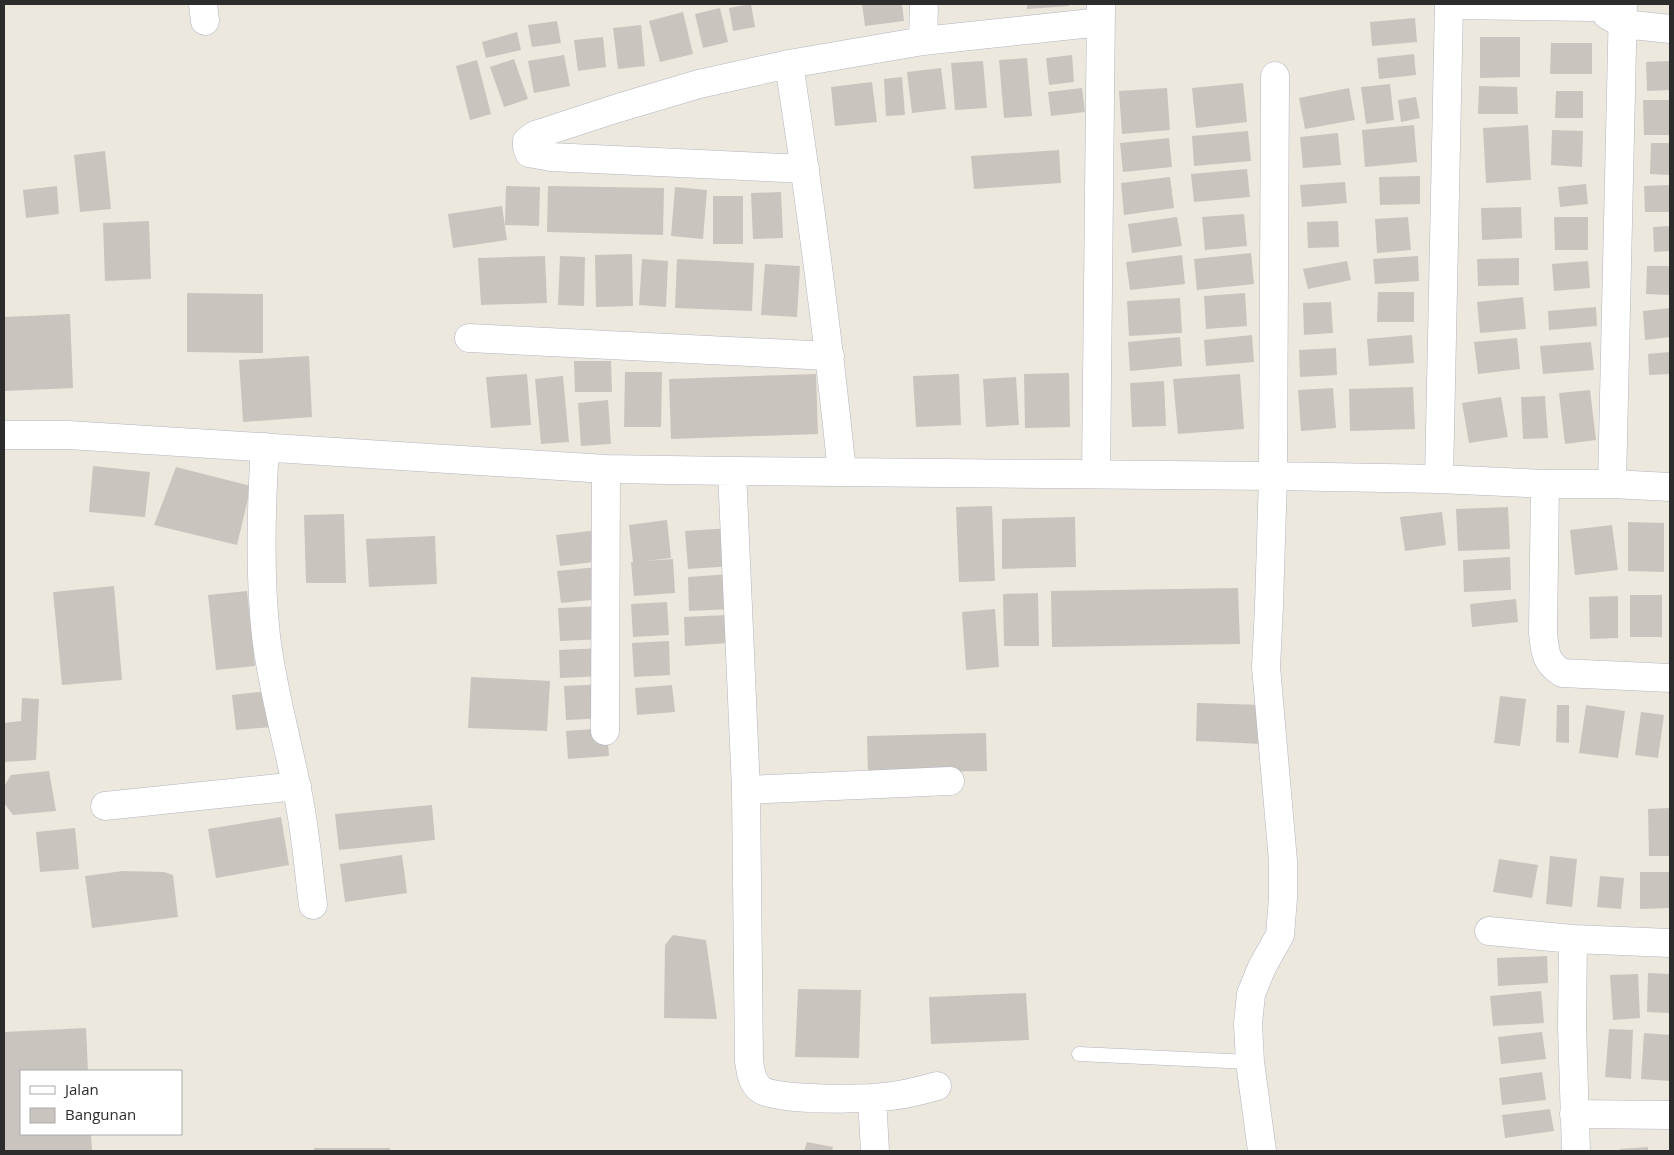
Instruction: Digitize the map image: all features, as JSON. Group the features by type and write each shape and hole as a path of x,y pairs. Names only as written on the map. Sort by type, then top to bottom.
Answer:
{"street":[{"path":"923,40 924,4"},
{"path":"1439,479 1449,4 1612,10 1670,29"},
{"path":"1612,10 1612,484"},
{"path":"805,169 551,157 530,153 527,141 535,135 699,84 789,64 923,40 1101,13 1096,474"},
{"path":"789,64 830,356 842,472"},
{"path":"1262,1151 1250,1062 1248,1024 1251,994 1262,967 1280,935 1283,898 1283,861 1266,667 1273,476 1275,76"},
{"path":"469,338 830,356"},
{"path":"4,435 68,435 606,469 732,472 1273,476 1439,479 1670,487"},
{"path":"266,447 262,486 261,564 266,635 274,691 297,786 313,905"},
{"path":"605,732 606,469"},
{"path":"732,472 746,790 749,1061 752,1080 761,1090 778,1096 872,1098 902,1095 937,1086"},
{"path":"1545,484 1543,633 1545,653 1552,667 1562,673 1670,678"},
{"path":"746,790 950,781"},
{"path":"105,806 297,786"},
{"path":"1489,931 1670,943"},
{"path":"1573,938 1576,1151"},
{"path":"872,1098 875,1151"},
{"path":"1574,1114 1670,1115"}],"lane":[{"path":"1079,1054 1250,1062"}],"building":[{"path":"751,4 755,27 733,31 729,8"},
{"path":"862,4 902,4 904,21 865,26"},
{"path":"1027,4 1069,4 1069,6 1027,9"},
{"path":"720,8 728,42 703,48 695,14"},
{"path":"683,12 693,54 660,62 649,21"},
{"path":"1415,18 1417,42 1372,46 1370,22"},
{"path":"557,21 561,43 532,47 528,25"},
{"path":"641,25 645,66 618,69 613,28"},
{"path":"517,32 521,50 486,58 482,42"},
{"path":"603,37 606,67 578,71 574,40"},
{"path":"1480,37 1520,37 1520,77 1480,78"},
{"path":"1551,43 1592,43 1592,74 1550,74"},
{"path":"1414,54 1416,75 1379,79 1377,58"},
{"path":"564,55 570,86 534,93 528,61"},
{"path":"1072,55 1074,82 1049,85 1046,58"},
{"path":"1027,58 1032,116 1004,118 999,60"},
{"path":"514,59 528,99 504,107 490,67"},
{"path":"477,60 491,114 470,120 456,66"},
{"path":"983,61 987,108 955,110 951,63"},
{"path":"1670,61 1670,90 1647,91 1646,62"},
{"path":"941,68 946,109 912,113 907,72"},
{"path":"902,77 905,115 886,116 884,79"},
{"path":"872,82 877,122 835,126 831,87"},
{"path":"1243,83 1247,122 1196,128 1192,88"},
{"path":"1390,84 1394,120 1366,124 1361,87"},
{"path":"1479,86 1517,87 1518,114 1478,114"},
{"path":"1082,88 1085,112 1051,116 1048,92"},
{"path":"1167,88 1170,130 1122,134 1119,91"},
{"path":"1349,88 1355,120 1305,129 1299,98"},
{"path":"1556,91 1583,91 1583,118 1555,118"},
{"path":"1416,97 1420,118 1401,122 1398,100"},
{"path":"1643,100 1670,100 1670,135 1644,135"},
{"path":"1414,125 1417,162 1365,167 1362,130"},
{"path":"1528,125 1531,180 1486,183 1483,128"},
{"path":"1552,130 1583,131 1582,167 1551,165"},
{"path":"1248,131 1251,161 1194,166 1192,136"},
{"path":"1338,133 1341,165 1303,168 1300,137"},
{"path":"1169,138 1172,167 1123,172 1120,143"},
{"path":"1651,143 1670,143 1670,175 1650,174"},
{"path":"1059,150 1061,183 974,189 971,156"},
{"path":"105,151 111,209 80,212 74,155"},
{"path":"1247,169 1250,197 1194,202 1191,174"},
{"path":"1420,176 1420,204 1380,205 1379,177"},
{"path":"1170,177 1174,208 1124,215 1121,183"},
{"path":"1345,182 1347,203 1302,207 1300,185"},
{"path":"1586,184 1588,204 1560,207 1558,187"},
{"path":"1670,185 1670,212 1645,212 1644,186"},
{"path":"57,186 59,214 26,218 23,190"},
{"path":"506,186 540,187 539,226 505,225"},
{"path":"548,186 664,188 663,235 547,232"},
{"path":"675,187 707,190 703,239 671,236"},
{"path":"781,192 783,238 753,239 751,193"},
{"path":"713,196 743,196 743,244 713,244"},
{"path":"502,206 507,240 453,248 448,214"},
{"path":"1521,207 1522,238 1482,240 1481,208"},
{"path":"1244,214 1247,246 1205,250 1202,217"},
{"path":"1177,217 1182,246 1132,253 1128,224"},
{"path":"1408,217 1411,250 1377,253 1375,219"},
{"path":"1554,217 1588,217 1588,250 1555,250"},
{"path":"149,221 151,279 105,281 103,223"},
{"path":"1338,221 1339,247 1308,248 1307,222"},
{"path":"1670,226 1670,251 1654,252 1653,227"},
{"path":"1251,253 1254,284 1197,290 1194,259"},
{"path":"632,254 633,306 596,307 595,255"},
{"path":"1182,255 1185,284 1130,290 1126,262"},
{"path":"545,256 547,303 481,305 478,258"},
{"path":"560,256 585,257 584,306 558,305"},
{"path":"1418,256 1419,281 1375,284 1373,259"},
{"path":"1519,258 1519,285 1478,286 1477,259"},
{"path":"642,259 668,261 666,307 639,305"},
{"path":"677,259 754,263 752,311 675,308"},
{"path":"1347,261 1351,280 1308,289 1303,269"},
{"path":"1588,261 1590,288 1554,291 1552,264"},
{"path":"765,264 800,266 797,317 761,315"},
{"path":"1647,266 1670,266 1670,295 1646,294"},
{"path":"1378,292 1414,292 1414,322 1377,322"},
{"path":"187,293 263,294 263,353 187,352"},
{"path":"1245,293 1247,326 1206,329 1204,296"},
{"path":"1523,297 1526,329 1480,333 1477,302"},
{"path":"1180,298 1182,333 1129,336 1127,301"},
{"path":"1331,302 1333,333 1304,335 1303,303"},
{"path":"1596,307 1597,326 1549,330 1548,311"},
{"path":"1670,308 1670,337 1645,340 1643,311"},
{"path":"70,314 73,388 4,391 4,317"},
{"path":"1252,335 1254,362 1206,366 1204,340"},
{"path":"1412,335 1414,363 1369,366 1367,339"},
{"path":"1180,337 1182,366 1130,371 1128,342"},
{"path":"1517,338 1520,369 1478,374 1474,342"},
{"path":"1591,342 1594,370 1543,374 1540,346"},
{"path":"1336,348 1337,375 1300,377 1299,350"},
{"path":"1670,352 1670,374 1649,375 1648,354"},
{"path":"309,356 312,417 243,422 239,360"},
{"path":"574,361 611,361 612,392 575,392"},
{"path":"625,372 662,372 661,427 624,427"},
{"path":"1069,373 1070,427 1025,428 1024,374"},
{"path":"527,374 531,425 491,428 486,377"},
{"path":"816,374 818,434 671,439 669,379"},
{"path":"959,374 961,425 916,427 913,376"},
{"path":"1240,374 1244,429 1178,434 1173,379"},
{"path":"563,376 569,442 541,444 535,379"},
{"path":"1016,377 1019,425 986,427 983,379"},
{"path":"1164,381 1166,426 1132,427 1130,383"},
{"path":"1413,387 1415,429 1350,431 1349,389"},
{"path":"1333,388 1336,428 1301,431 1298,390"},
{"path":"1590,390 1596,440 1565,444 1559,393"},
{"path":"1545,396 1548,438 1523,439 1521,397"},
{"path":"1501,397 1508,437 1469,443 1462,403"},
{"path":"608,400 611,444 581,446 578,403"},
{"path":"93,466 150,472 145,517 89,512"},
{"path":"176,467 251,486 237,545 154,525"},
{"path":"992,506 995,581 959,582 956,507"},
{"path":"1508,507 1510,549 1458,551 1456,509"},
{"path":"1442,512 1446,545 1405,551 1400,517"},
{"path":"344,514 346,583 306,583 304,515"},
{"path":"1075,517 1076,567 1002,569 1002,519"},
{"path":"667,520 671,558 645,561 673,559 675,593 634,596 629,525"},
{"path":"1628,522 1664,523 1664,572 1628,571"},
{"path":"1612,525 1618,570 1575,575 1570,530"},
{"path":"731,528 734,566 688,569 685,531"},
{"path":"598,530 602,561 560,566 556,535"},
{"path":"435,536 437,584 369,587 366,539"},
{"path":"1510,557 1511,590 1464,592 1463,560"},
{"path":"598,567 602,599 561,603 557,571"},
{"path":"730,574 732,609 689,611 688,577"},
{"path":"114,586 122,680 62,685 53,592"},
{"path":"1238,588 1240,644 1052,647 1051,591"},
{"path":"247,591 255,666 216,670 208,595"},
{"path":"1038,593 1039,646 1004,646 1003,594"},
{"path":"1630,595 1662,595 1662,637 1630,637"},
{"path":"1618,596 1618,638 1590,639 1589,597"},
{"path":"1516,599 1518,622 1472,627 1470,604"},
{"path":"667,602 669,635 633,637 631,604"},
{"path":"604,606 605,639 560,641 558,608"},
{"path":"995,609 999,667 966,670 962,612"},
{"path":"727,615 729,643 685,646 684,617"},
{"path":"669,641 670,675 634,677 632,643"},
{"path":"603,648 604,676 560,678 559,650"},
{"path":"471,677 550,681 547,731 468,728"},
{"path":"607,684 609,718 566,720 564,686"},
{"path":"672,685 675,712 637,715 635,688"},
{"path":"268,691 272,727 236,730 232,695"},
{"path":"1500,696 1526,699 1520,746 1494,743"},
{"path":"22,698 39,699 36,760 4,762 4,723 21,721"},
{"path":"1197,703 1265,705 1263,744 1196,741"},
{"path":"1557,705 1569,705 1569,743 1556,742"},
{"path":"1586,705 1625,711 1618,758 1579,753"},
{"path":"1641,712 1664,715 1658,758 1635,755"},
{"path":"607,728 609,756 568,759 566,731"},
{"path":"986,733 987,771 868,773 867,736"},
{"path":"49,771 56,811 13,815 4,803 4,786 11,775"},
{"path":"432,805 435,840 339,850 335,814"},
{"path":"1670,808 1670,856 1649,856 1648,809"},
{"path":"281,817 289,865 216,878 208,829"},
{"path":"75,828 79,869 40,872 36,832"},
{"path":"402,855 407,893 345,902 340,864"},
{"path":"1550,856 1577,859 1572,907 1546,904"},
{"path":"1499,859 1538,865 1532,898 1493,892"},
{"path":"123,871 164,872 173,875 178,917 92,928 85,876"},
{"path":"1640,872 1670,872 1670,908 1640,909"},
{"path":"1600,876 1624,878 1621,909 1597,907"},
{"path":"673,935 706,940 717,1019 664,1018 665,945"},
{"path":"1547,956 1548,983 1498,986 1497,958"},
{"path":"1648,973 1669,974 1669,1013 1647,1012"},
{"path":"1638,974 1640,1018 1613,1020 1610,975"},
{"path":"798,989 861,990 859,1058 795,1057"},
{"path":"1541,991 1544,1023 1493,1026 1490,996"},
{"path":"1026,993 1029,1040 931,1044 929,997"},
{"path":"86,1028 88,1070 20,1070 20,1135 91,1135 92,1151 4,1151 4,1032"},
{"path":"1609,1029 1633,1030 1631,1079 1605,1077"},
{"path":"1542,1032 1546,1059 1501,1064 1498,1037"},
{"path":"1644,1033 1670,1035 1670,1081 1641,1079"},
{"path":"1542,1072 1546,1100 1502,1105 1499,1078"},
{"path":"1550,1109 1554,1131 1505,1138 1502,1115"},
{"path":"807,1142 833,1147 832,1151 804,1151"},
{"path":"1648,1147 1648,1151 1620,1151 1620,1149"},
{"path":"314,1148 390,1148 390,1151 314,1151"}]}
